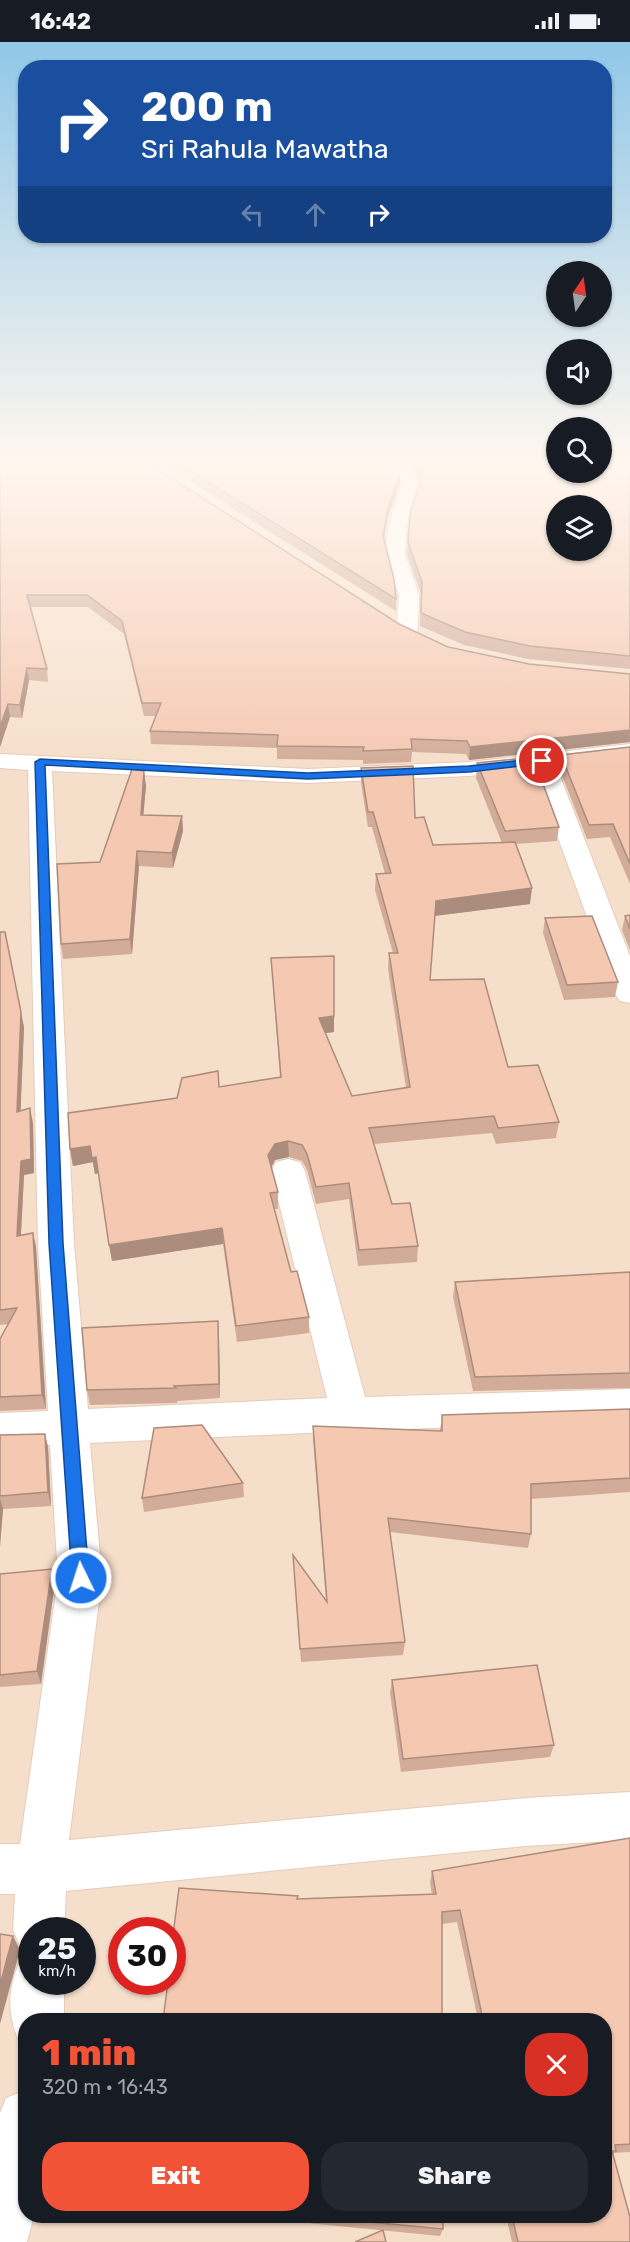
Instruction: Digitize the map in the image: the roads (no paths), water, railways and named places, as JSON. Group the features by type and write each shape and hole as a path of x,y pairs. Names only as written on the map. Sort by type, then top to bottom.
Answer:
{"street":[{"path":"398,563 410,595 406,630"},
{"path":"387,617 406,630 426,639"},
{"path":"0,761 308,776 469,769 630,751"},
{"path":"542,761 630,994"},
{"path":"35,1917 21,1869 81,1578 56,1243 40,762"},
{"path":"288,1171 350,1414"},
{"path":"0,1430 350,1414 630,1405"},
{"path":"21,1869 526,1822 630,1816"},
{"path":"37,2013 38,1995"},
{"path":"0,2237 18,2155"}]}
